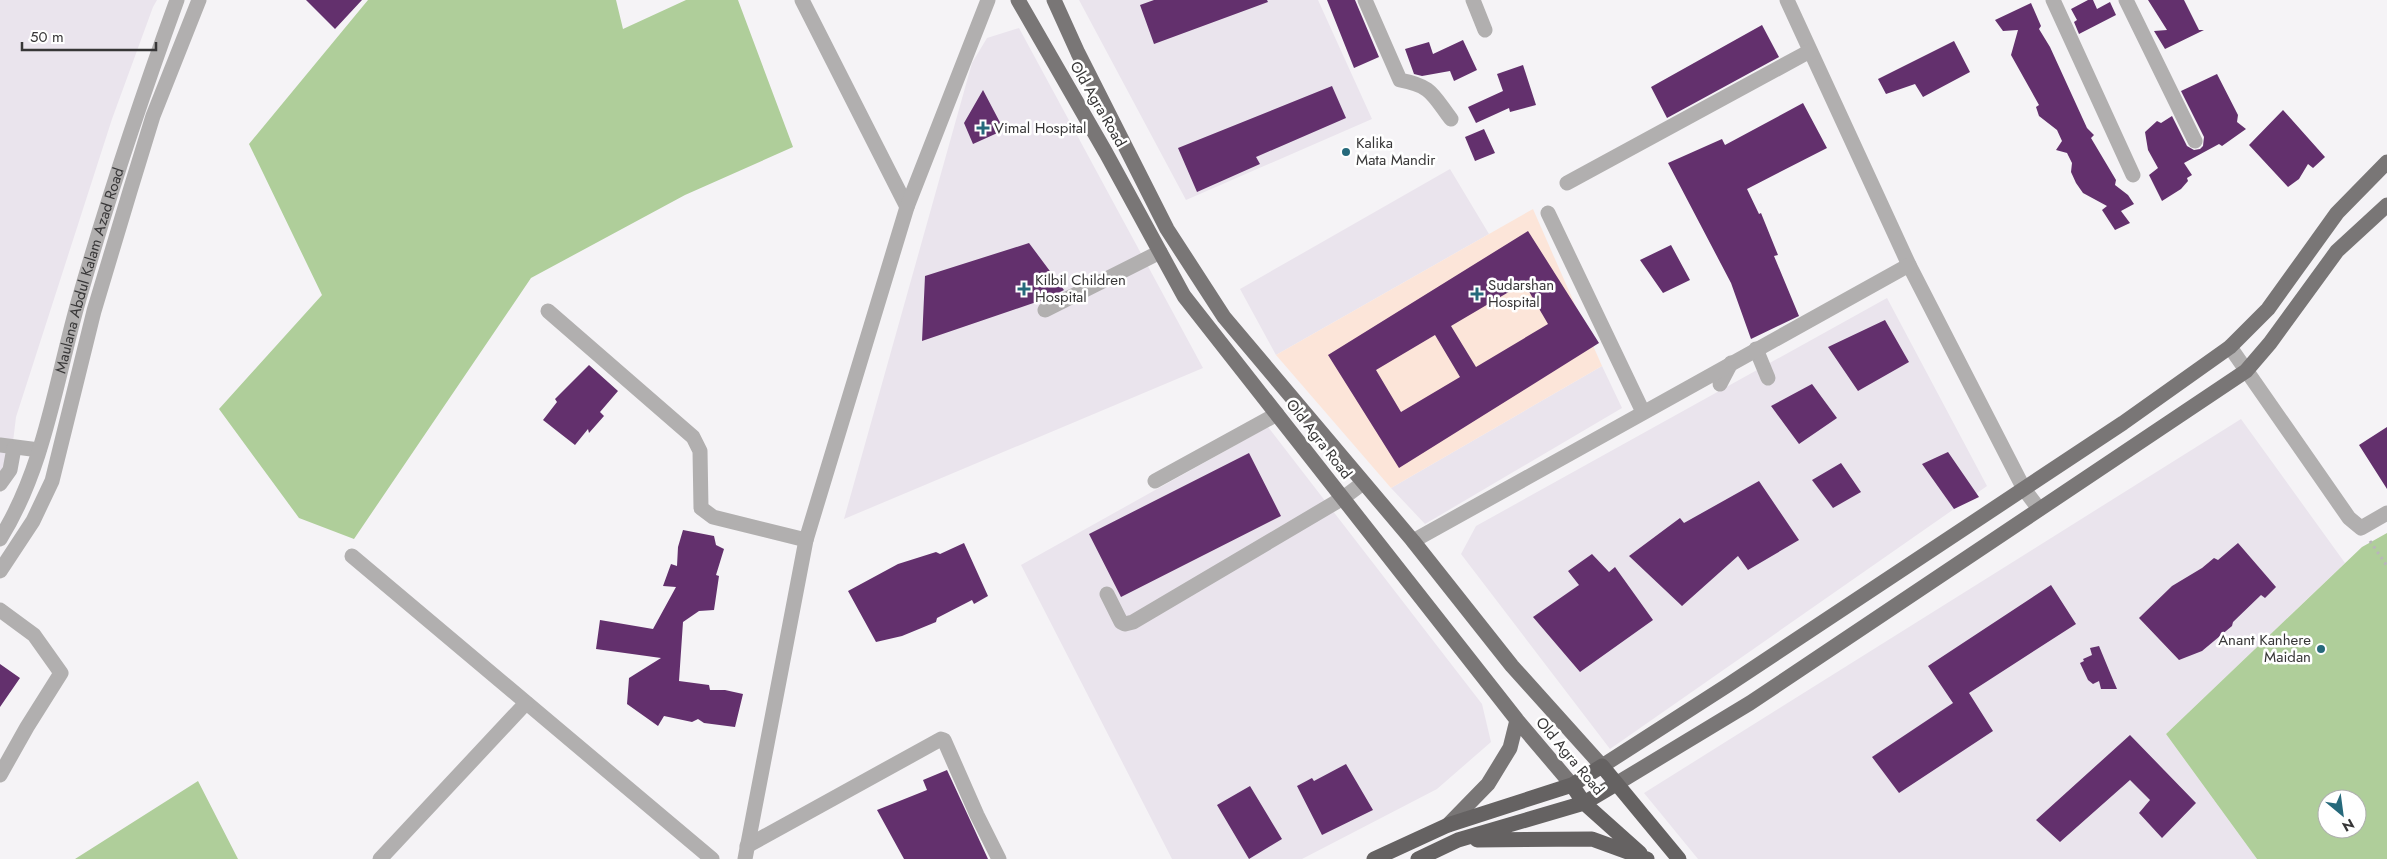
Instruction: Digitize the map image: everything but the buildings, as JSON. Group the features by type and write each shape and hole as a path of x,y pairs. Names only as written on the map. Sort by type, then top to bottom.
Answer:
{"highway":[{"name":"Old Agra Road","path":"1602,766 1679,859"},
{"path":"1374,859 1448,825 1572,785 1602,766"},
{"path":"1418,859 1458,840 1584,804 1616,784"},
{"name":"Old Agra Road","path":"1572,785 1584,804 1647,859"},
{"path":"1458,840 1592,839 1647,859"}],"main road":[{"name":"Old Agra Road","path":"1018,0 1106,153 1184,296 1517,720 1572,785"},
{"name":"Old Agra Road","path":"1054,0 1078,53 1158,211 1187,261 1224,318 1412,541 1512,666 1602,766"},
{"path":"1602,766 2124,423 2230,347 2268,309 2337,213 2387,162"},
{"path":"1616,784 1750,703 2246,371 2270,343 2337,251 2387,205"},
{"path":"1448,825 1488,784 1510,748 1517,720"}],"street":[{"name":"Maulana Abdul Kalam Azad Road","path":"0,539 15,514 34,470 70,332 128,139 177,0"},
{"path":"0,571 33,521 52,481 88,337 153,116 199,0"},
{"path":"802,0 907,207"},
{"path":"746,853 806,540 907,207 988,0"},
{"path":"1365,0 1400,80 1419,84 1432,92 1451,119"},
{"path":"1473,0 1485,30"},
{"path":"1787,0 1909,265 2024,489 2039,509"},
{"path":"2053,0 2133,175"},
{"path":"2126,0 2195,142"},
{"path":"165,33 182,39"},
{"path":"1567,183 1810,51"},
{"path":"1548,213 1643,412"},
{"path":"1044,310 1160,252"},
{"path":"1412,541 1909,265"},
{"path":"548,310 693,437 700,451 701,508 706,514 713,518 806,540"},
{"path":"70,332 88,337"},
{"path":"2230,347 2349,518 2361,528 2387,513"},
{"path":"1756,349 1768,378"},
{"path":"1720,384 1731,363"},
{"path":"1156,481 1277,414"},
{"path":"0,484 10,470 7,446 39,450"},
{"path":"1107,594 1121,622 1124,624 1133,622 1343,498 1363,484"},
{"path":"352,556 712,859"},
{"path":"0,610 34,635 61,673 0,775"},
{"path":"380,859 526,703"},
{"path":"746,853 942,739 999,859"}],"path":[{"path":"2361,528 2387,566"}],"shaded area":[{"path":"0,0 157,0 112,119 16,417 9,475 0,491"},
{"path":"1079,0 1318,0 1372,119 1186,200"},
{"path":"1019,28 1203,368 844,519 972,63 987,38"},
{"path":"1450,169 1489,234 1276,355 1240,289"},
{"name":"Sudarshan Hospital","path":"1533,209 1602,366 1391,488 1276,355"},
{"path":"1887,298 1987,486 1610,749 1461,554 1476,526"},
{"path":"1602,366 1622,408 1425,524 1391,488"},
{"path":"2241,419 2345,563 2166,734 2257,859 1698,859 1644,793"},
{"path":"1268,427 1482,704 1491,742 1437,789 1302,859 1172,859 1021,565"}],"green space":[{"path":"368,0 616,0 623,29 686,0 738,0 793,147 685,195 531,278 354,539 299,518 219,409 322,295 249,144"},
{"name":"Anant Kanhere Maidan","path":"2387,533 2387,859 2257,859 2166,734 2362,547"},
{"path":"198,781 238,859 75,859"}],"place":[{"name":"Vimal Hospital","path":"983,128"},
{"name":"Kalika Mata Mandir","path":"1346,152"},
{"name":"Kilbil Children Hospital","path":"1024,289"},
{"name":"Sudarshan Hospital","path":"1477,294"},
{"name":"Anant Kanhere Maidan","path":"2321,649"}]}
